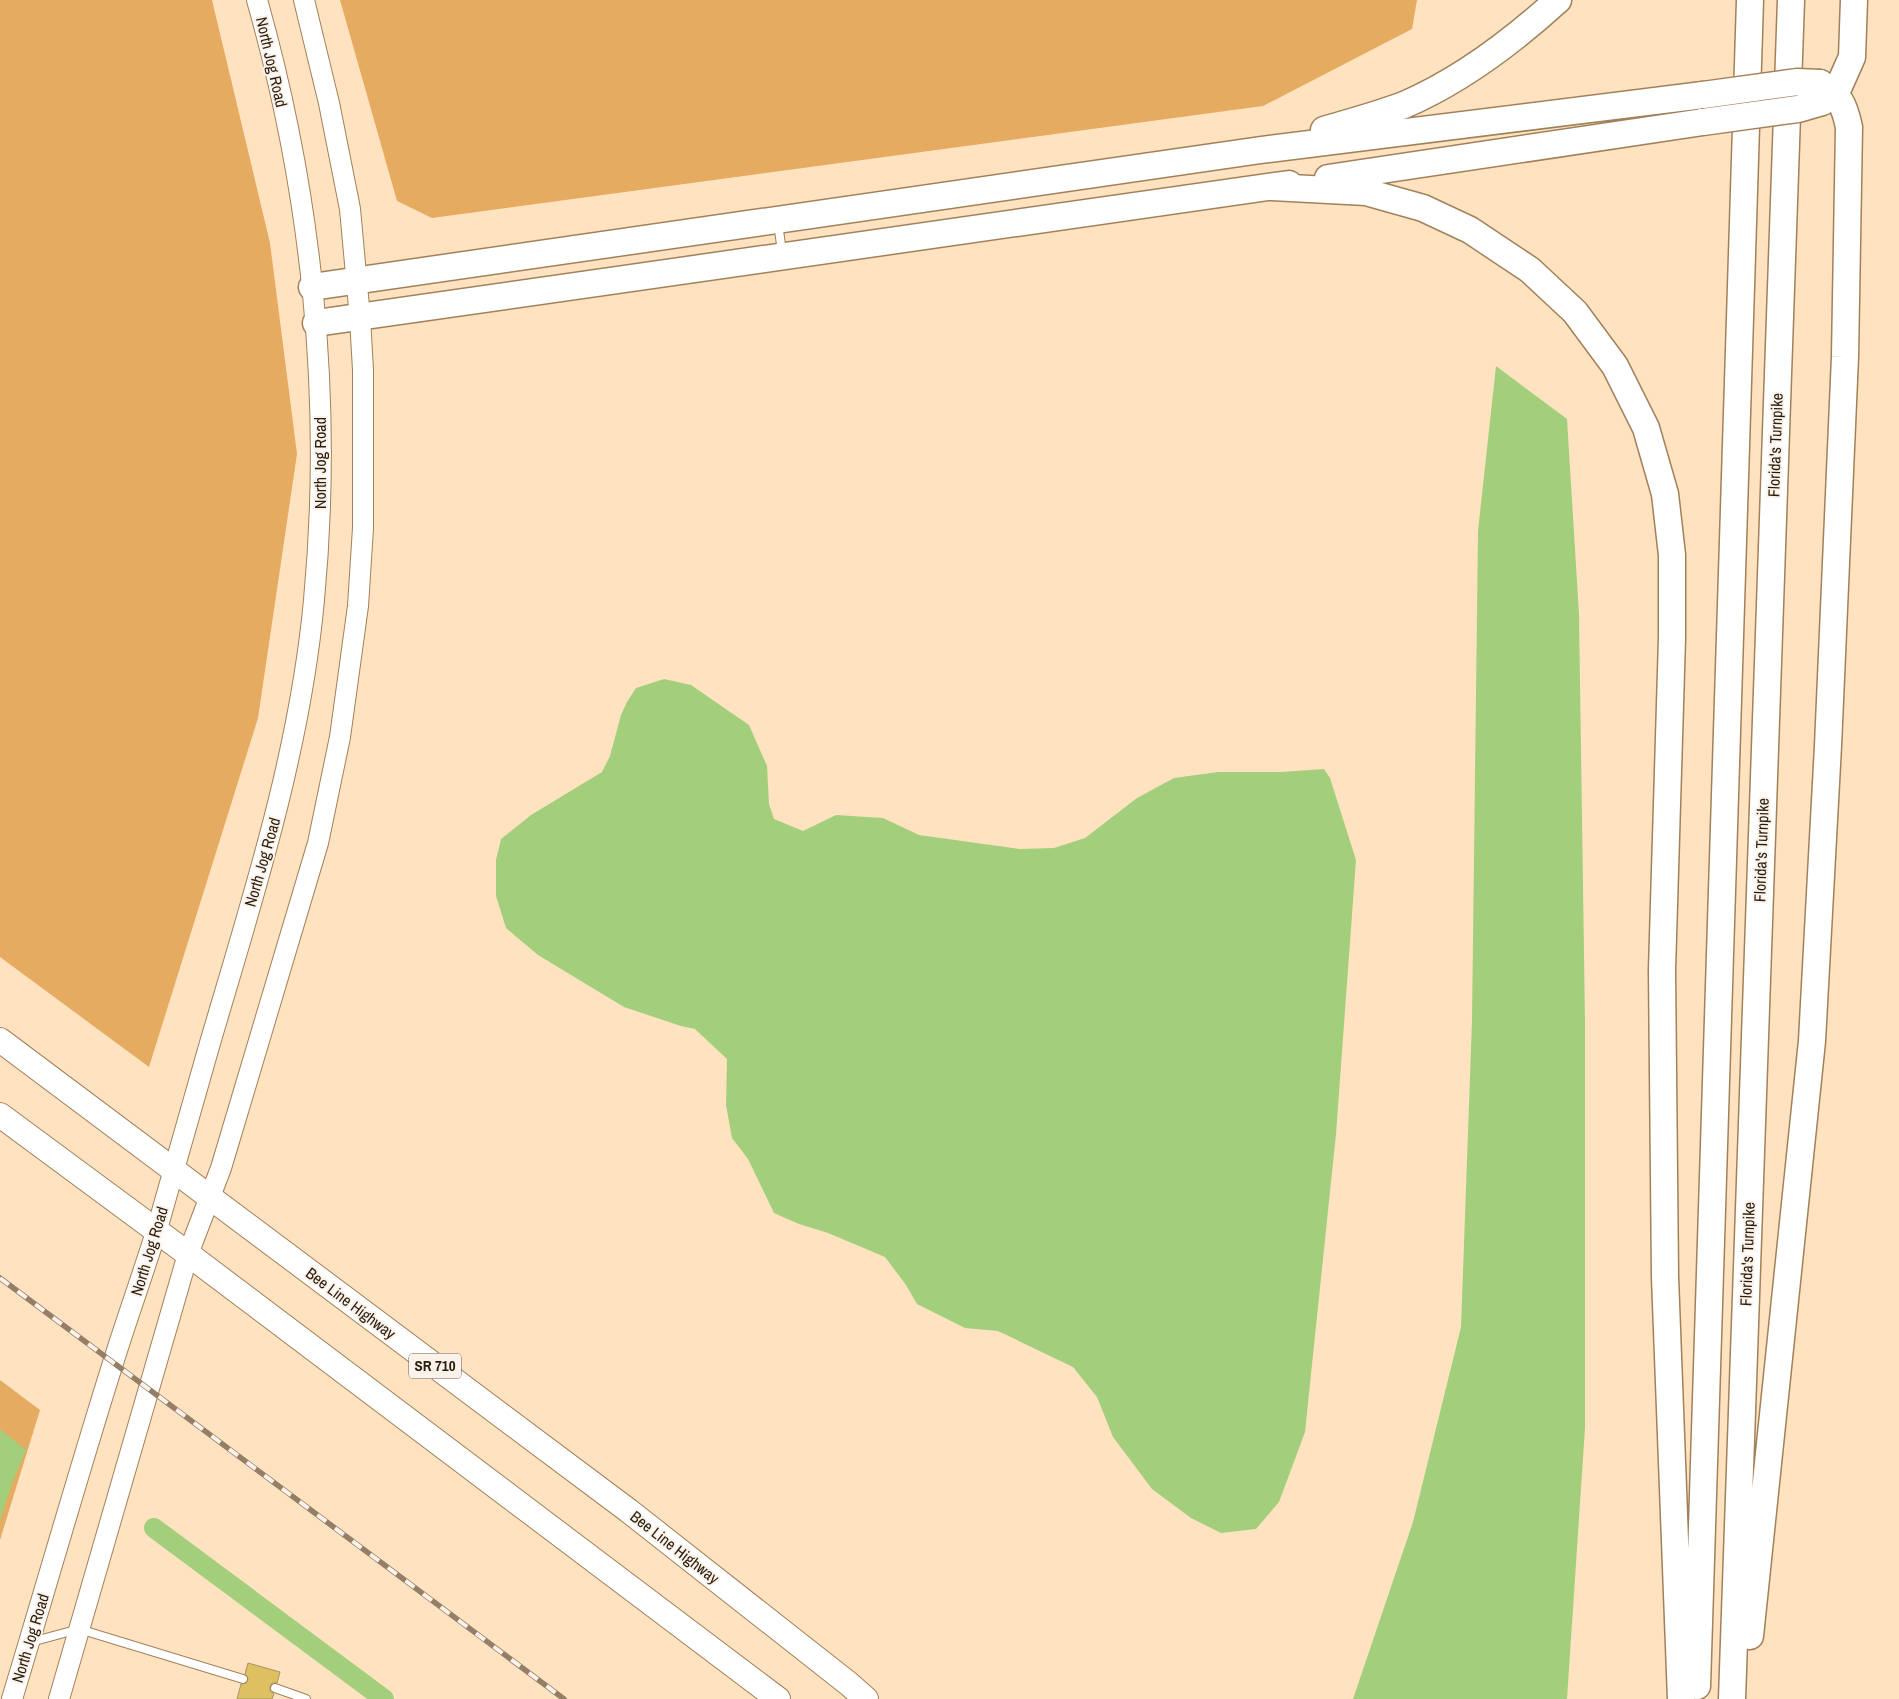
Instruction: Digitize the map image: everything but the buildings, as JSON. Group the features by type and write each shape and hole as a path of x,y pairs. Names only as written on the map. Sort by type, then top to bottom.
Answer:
{"highway":[{"path":"1261,150 1404,104 1458,76 1520,34 1558,0"},
{"path":"1696,1699 1750,0"},
{"name":"Florida's Turnpike","path":"1732,1699 1791,0"},
{"path":"316,323 1272,187 1798,108 1826,93 1852,57 1854,0"},
{"path":"312,288 1261,150 1797,82 1826,93 1846,113 1849,127 1845,357 1829,736 1812,1041 1744,1699"},
{"path":"1272,187 1366,192 1423,208 1470,230 1530,270 1575,312 1615,366 1646,428 1665,494 1672,555 1672,638 1662,970 1665,1277 1681,1699"},
{"name":"Bee Line Highway","path":"0,1040 629,1511 866,1699"},
{"path":"0,1115 188,1254 778,1699"}],"main road":[{"name":"North Jog Road","path":"12,1699 113,1362 156,1231 272,829 296,727 314,603 320,525 320,369 316,323 304,219 284,111 257,0"},
{"path":"59,1699 188,1254 220,1168 318,843 340,737 358,606 363,528 363,390 360,318 350,209 329,103 304,0"}],"lane":[{"path":"777,219 782,256"},
{"path":"29,1642 79,1629 243,1679"},
{"path":"275,1688 306,1699"}],"shaded area":[{"path":"0,0 212,0 270,243 297,454 258,718 149,1067 0,957"},
{"path":"340,0 1417,0 1412,29 1263,106 432,218 397,201"},
{"path":"1496,366 1567,419 1579,614 1585,1021 1585,1428 1567,1699 1353,1699 1413,1522 1461,1327 1472,1021 1478,531"},
{"path":"664,679 691,685 749,725 767,766 769,804 774,819 803,831 836,815 883,818 919,835 1019,849 1054,848 1085,838 1137,798 1174,778 1218,772 1281,772 1324,769 1330,778 1356,860 1336,1134 1305,1432 1279,1502 1256,1529 1221,1533 1191,1518 1152,1489 1113,1437 1097,1397 1073,1367 998,1331 965,1328 917,1304 906,1285 885,1257 774,1213 748,1159 732,1138 726,1105 727,1059 695,1029 624,1007 538,955 506,928 496,896 496,860 501,839 531,815 602,772 610,756 621,715 636,688"},
{"path":"0,1380 40,1410 0,1540"},
{"path":"0,1429 26,1450 12,1483 0,1521"}],"waterway":[{"path":"154,1528 384,1699"}],"railway":[{"path":"0,1278 564,1699"}]}
